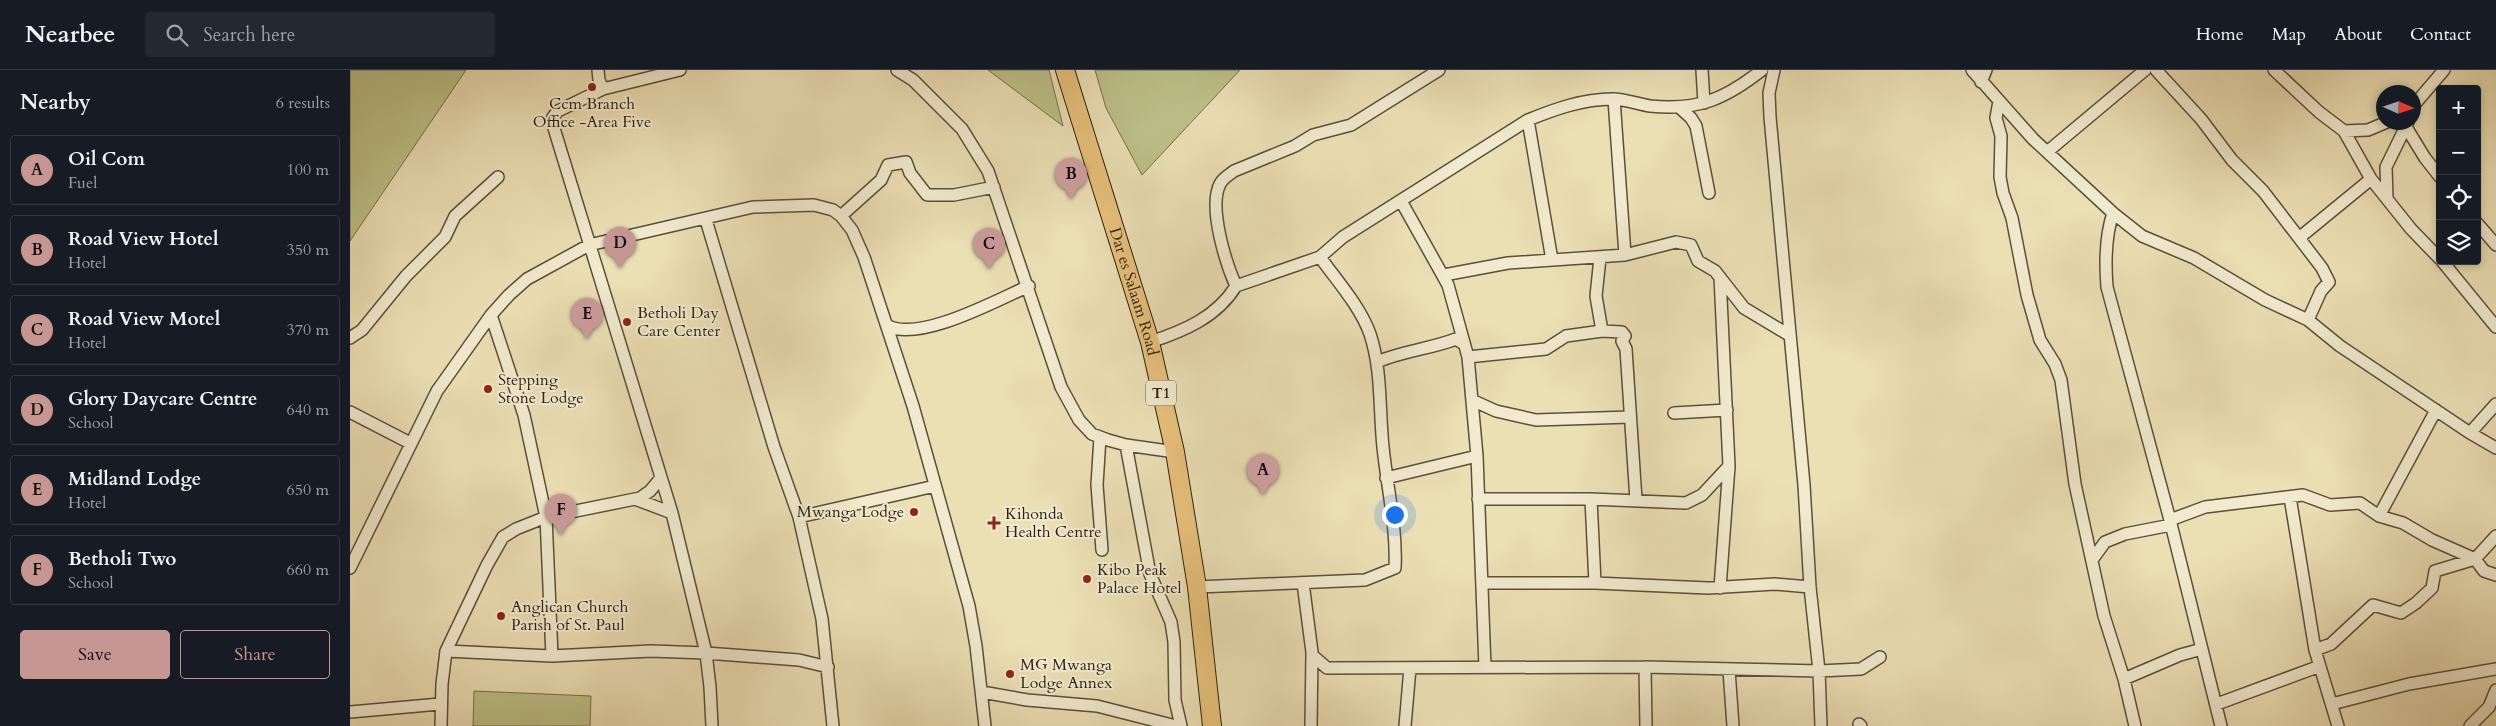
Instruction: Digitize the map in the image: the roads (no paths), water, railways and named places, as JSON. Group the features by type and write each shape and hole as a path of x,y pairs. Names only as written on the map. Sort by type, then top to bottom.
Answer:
{"highway":[{"name":"Dar es Salaam Road","path":"1065,70 1150,342 1175,452 1197,587 1212,726"}],"street":[{"path":"598,70 599,80 603,89"},
{"path":"680,70 603,89 558,111 553,122 560,154 590,245 660,479 672,513 706,653 712,726"},
{"path":"897,70 913,80 962,129 981,159 994,187 1066,396 1082,425 1100,437 1126,445 1175,452"},
{"path":"1236,286 1224,254 1217,210 1218,189 1226,177 1234,171 1295,146 1313,135 1351,125 1439,70"},
{"path":"1702,70 1704,103"},
{"path":"1150,342 1197,324 1230,297 1236,286 1320,257 1343,237 1528,120 1552,110 1580,103 1614,99 1650,106 1679,107 1704,103 1726,96 1762,70"},
{"path":"1774,70 1770,93 1770,117 1804,485 1810,587 1819,671 1821,726"},
{"path":"1972,70 2047,152 2113,213 2142,236 2194,258 2265,300 2308,320 2340,346 2470,434 2496,448"},
{"path":"1981,82 1986,70"},
{"path":"2047,152 2145,70"},
{"path":"2156,70 2201,119 2232,160 2263,191 2322,268 2329,282 2321,291 2308,320"},
{"path":"2274,70 2319,112 2344,131 2371,179 2436,254"},
{"path":"2421,98 2444,70"},
{"path":"1614,99 1626,255"},
{"path":"1999,101 1996,118 2001,136 2000,177 2003,193 2012,218 2027,295 2040,340 2055,364 2061,380 2075,484 2104,616 2124,679 2135,726"},
{"path":"1679,107 1691,118 1696,126 1709,192"},
{"path":"1528,120 1552,260"},
{"path":"2344,131 2368,130 2376,127"},
{"path":"2386,198 2386,167 2404,130"},
{"path":"2410,130 2425,158 2438,175"},
{"path":"841,216 881,180 888,165 906,162 910,172 927,195 954,195 994,187"},
{"path":"350,338 362,330 399,283 445,237 455,216 498,177"},
{"path":"2299,238 2371,179"},
{"path":"1401,202 1444,275 1468,357 1474,401 1485,667"},
{"path":"350,568 437,391 491,314 509,294 527,279 590,245 706,220 753,207 787,205 824,207 841,216 858,241 888,326 969,606 982,692 985,726"},
{"path":"2113,213 2108,226 2105,259 2107,287 2170,522 2221,726"},
{"path":"706,220 774,447 799,517 822,619 833,726"},
{"path":"2481,228 2496,245"},
{"path":"1444,275 1476,267 1626,255 1676,242 1691,245 1698,261 1711,267 1719,275 1744,308 1789,335"},
{"path":"1197,587 1365,580 1395,568 1394,536 1386,478 1377,362 1363,318 1320,257"},
{"path":"1600,258 1596,296 1602,331"},
{"path":"2445,265 2496,327"},
{"path":"1719,275 1730,466 1720,588"},
{"path":"888,326 904,331 929,326 960,317 1029,286"},
{"path":"491,314 524,415 546,517 552,656"},
{"path":"1468,357 1546,349 1566,336 1602,331 1622,332 1625,336 1622,341 1626,349 1636,500"},
{"path":"1377,362 1394,354 1430,348 1456,339 1464,344"},
{"path":"1474,401 1496,410 1536,420 1630,417"},
{"path":"2470,434 2496,404"},
{"path":"1674,413 1727,410"},
{"path":"2379,516 2436,410"},
{"path":"350,412 410,443"},
{"path":"1100,437 1097,485 1102,550"},
{"path":"1126,445 1150,574 1171,622 1174,642 1175,700 1181,726"},
{"path":"1386,478 1477,456"},
{"path":"1478,499 1591,498 1686,503 1702,495 1730,466"},
{"path":"441,726 440,704 446,651 487,565 503,537 516,529 546,517 635,499 650,491 660,479"},
{"path":"799,517 935,486"},
{"path":"2092,560 2105,542 2125,534 2170,522 2205,508 2303,495 2330,505 2360,503 2379,516 2403,523 2432,540 2475,559 2484,571 2496,575"},
{"path":"2290,497 2315,650 2338,726"},
{"path":"1591,498 1595,583"},
{"path":"635,499 672,513"},
{"path":"2315,650 2331,644 2373,605 2401,613 2416,604 2432,588 2436,571 2475,559 2496,536"},
{"path":"1303,583 1312,655 1310,726"},
{"path":"1482,584 1595,583 1720,588 1775,584 1810,587"},
{"path":"2124,679 2180,654 2202,649"},
{"path":"446,651 552,656 651,651 706,653 799,660 828,667"},
{"path":"1312,655 1327,668 1645,667 1819,671 1861,670 1880,656"},
{"path":"2217,704 2320,666"},
{"path":"1645,667 1646,726"},
{"path":"1405,726 1410,668"},
{"path":"2332,704 2409,684 2496,669"},
{"path":"1729,670 1733,726"},
{"path":"2470,726 2489,708 2496,690"},
{"path":"982,692 1027,700 1097,706 1176,726"},
{"path":"350,712 440,704"}],"place":[{"name":"Ccm Branch Office -Area Five","path":"592,87"},
{"name":"Road View Hotel","path":"1071,199"},
{"name":"Glory Daycare Centre","path":"620,268"},
{"name":"Road View Motel","path":"989,269"},
{"name":"Betholi Day Care Center","path":"627,322"},
{"name":"Midland Lodge","path":"587,339"},
{"name":"Stepping Stone Lodge","path":"488,389"},
{"name":"Oil Com","path":"1263,495"},
{"name":"Mwanga Lodge","path":"914,512"},
{"name":"Kihonda Health Centre","path":"994,523"},
{"name":"Betholi Two","path":"561,535"},
{"name":"Kibo Peak Palace Hotel","path":"1087,579"},
{"name":"Anglican Church Parish of St. Paul","path":"501,616"},
{"name":"MG Mwanga Lodge Annex","path":"1010,674"}]}
